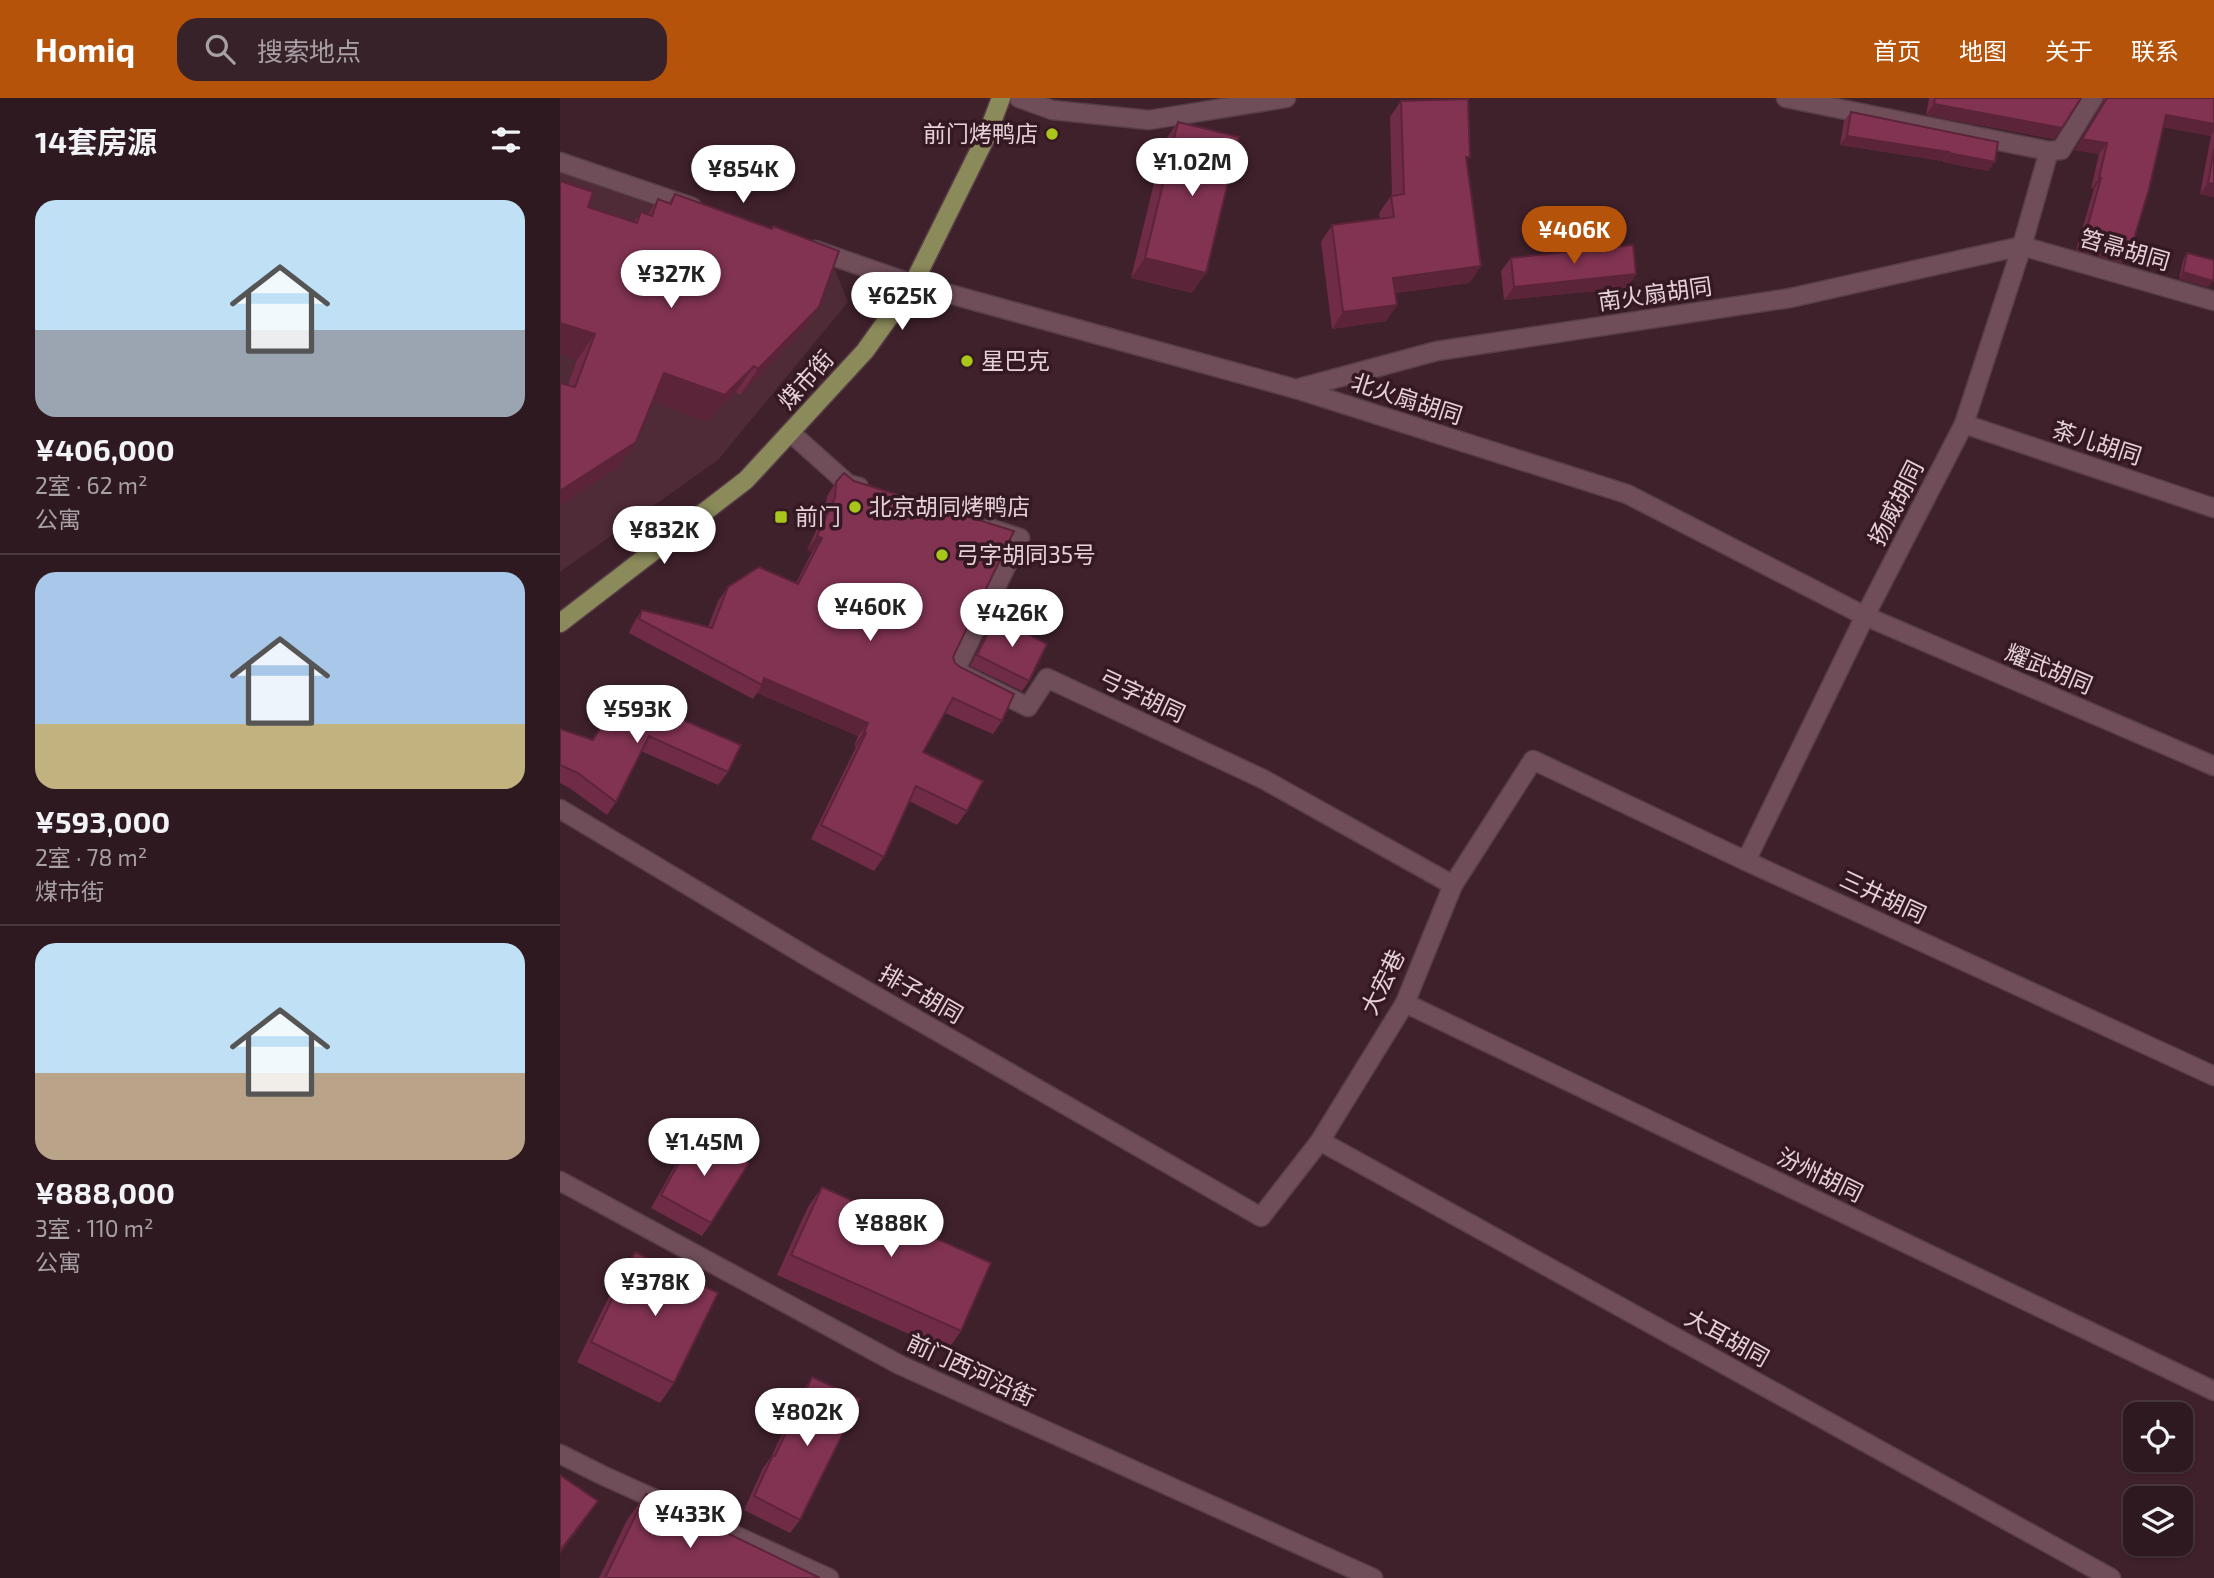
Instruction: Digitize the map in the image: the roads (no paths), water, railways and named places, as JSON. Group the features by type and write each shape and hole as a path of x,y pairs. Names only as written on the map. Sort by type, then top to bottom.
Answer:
{"main road":[{"name":"煤市街","path":"560,623 746,480 865,351 913,284 987,135 1001,98"}],"street":[{"path":"1019,98 1052,110 1149,120 1286,98"},
{"path":"1786,98 2049,151 2061,150 2093,98"},
{"name":"扬威胡同","path":"1746,861 1865,617 1964,424 2022,246 2049,151"},
{"path":"560,162 704,211"},
{"name":"北火扇胡同","path":"795,243 913,284 1296,390 1627,494 1865,617"},
{"name":"笤帚胡同","path":"2022,246 2214,301"},
{"name":"南火扇胡同","path":"1296,390 1437,351 1790,298 2022,246"},
{"name":"茶儿胡同","path":"1964,424 2214,508"},
{"path":"791,433 848,484 874,492"},
{"name":"弓字胡同","path":"967,522 1020,538 955,670 1028,707 1047,678 1263,779 1452,885"},
{"name":"耀武胡同","path":"1865,617 2214,766"},
{"name":"大宏巷","path":"1261,1217 1320,1141 1405,1003 1452,885 1533,760"},
{"name":"三井胡同","path":"1533,760 2214,1076"},
{"name":"排子胡同","path":"560,809 830,970 1261,1217"},
{"name":"汾州胡同","path":"1405,1003 2214,1391"},
{"name":"大耳胡同","path":"1320,1141 2111,1578"},
{"name":"前门西河沿街","path":"560,1181 900,1365 1373,1578"},
{"path":"560,1454 829,1578"}],"place":[{"name":"前门烤鸭店","path":"1052,134"},
{"name":"星巴克","path":"967,361"},
{"name":"北京胡同烤鸭店","path":"855,507"},
{"name":"前门","path":"781,517"},
{"name":"弓字胡同35号","path":"942,555"}]}
